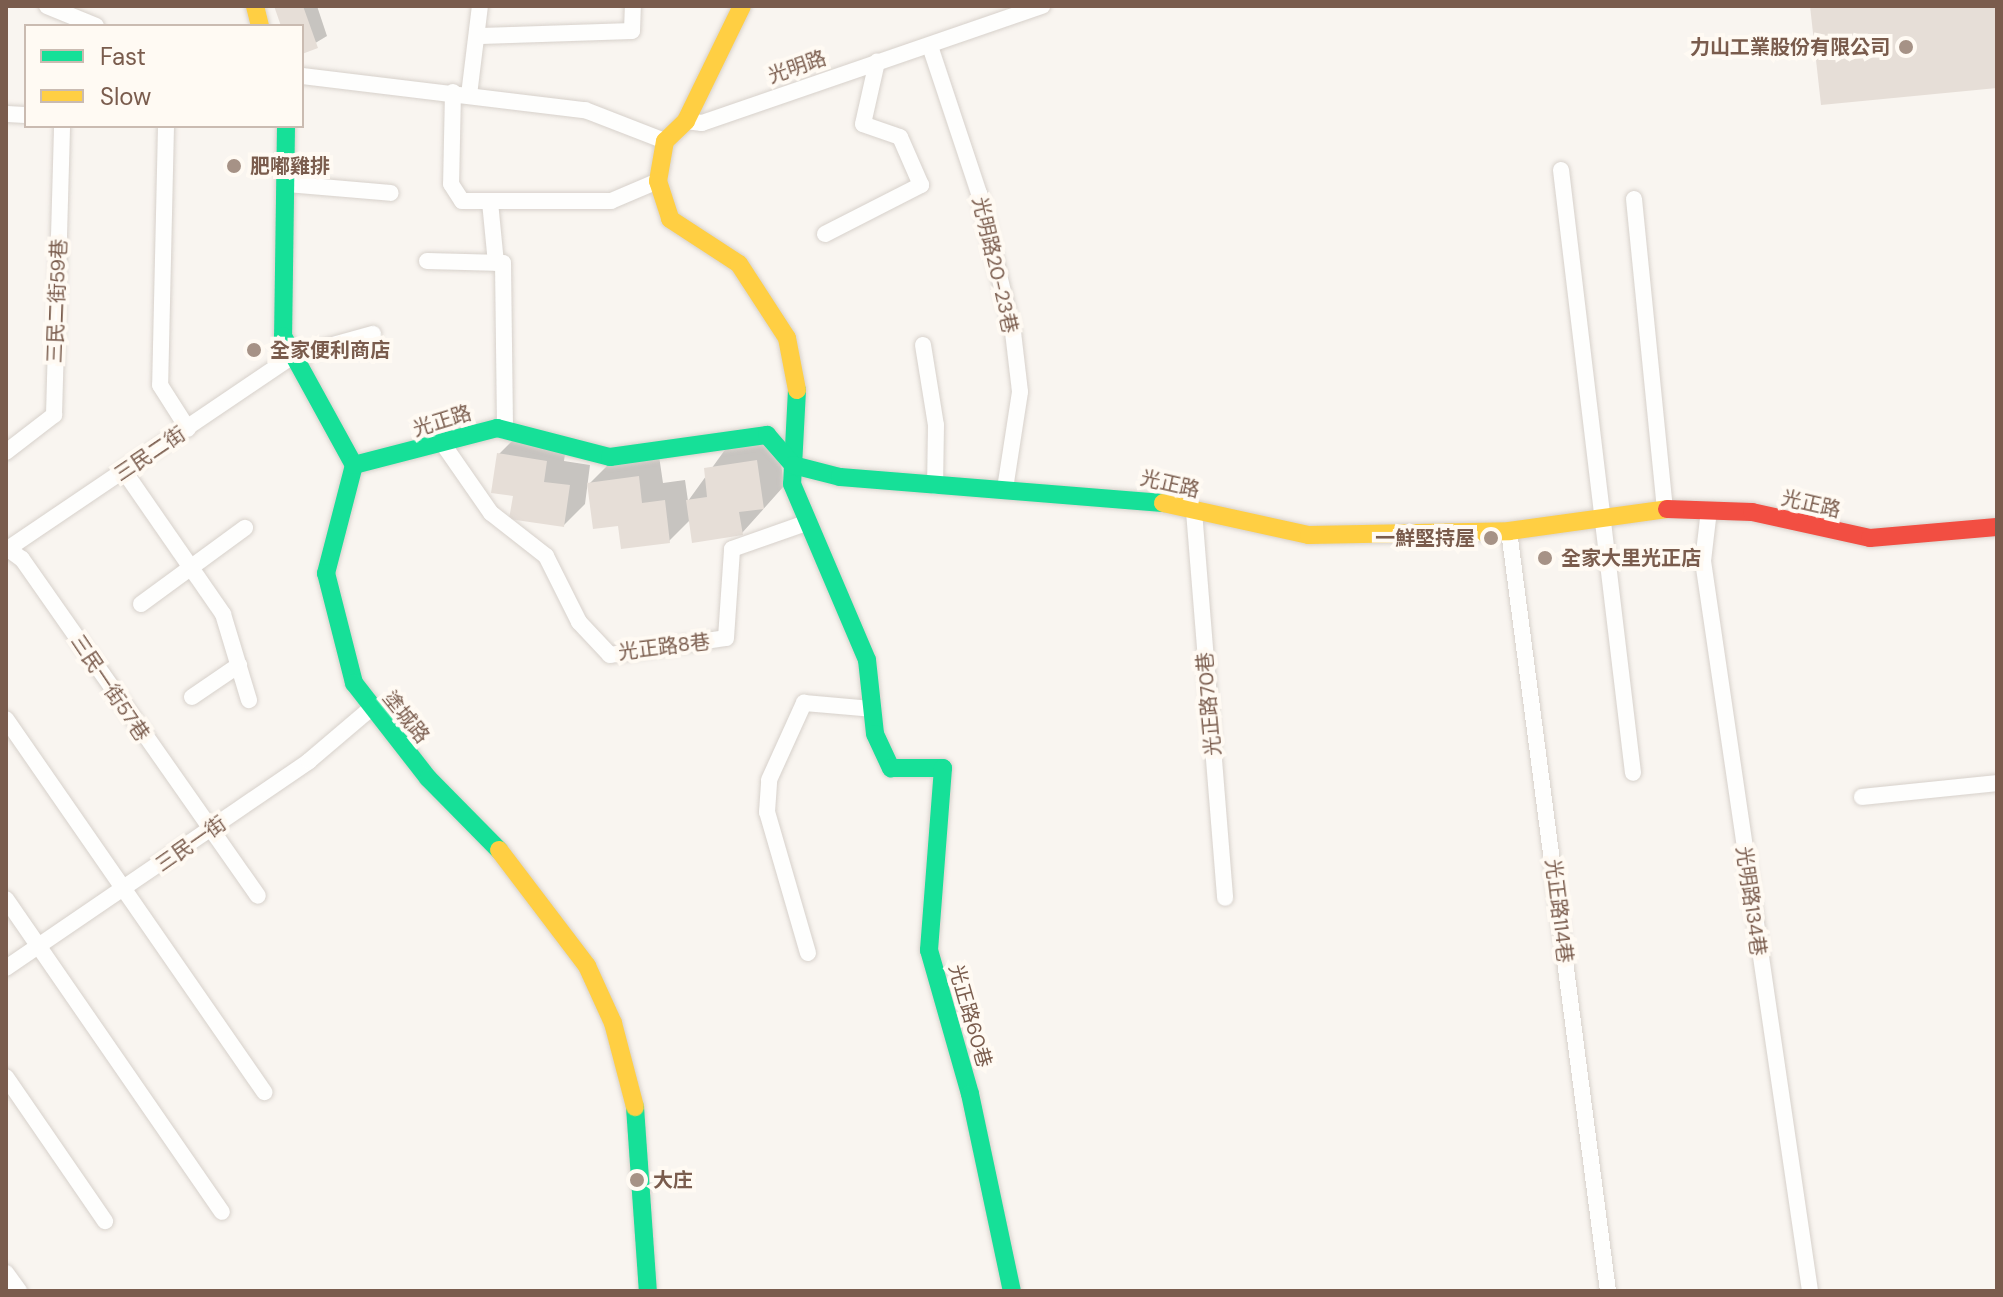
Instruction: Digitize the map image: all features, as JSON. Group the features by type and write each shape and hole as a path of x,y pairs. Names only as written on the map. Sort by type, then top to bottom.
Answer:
{"street":[{"path":"47,6 65,20 86,24"},
{"path":"480,6 481,36 461,94 451,184 462,201 490,202 611,201 658,181 665,141 686,121 742,6"},
{"path":"481,36 632,31 633,6"},
{"name":"光明路","path":"686,121 702,123 1042,6"},
{"name":"光明路20-23巷","path":"930,46 979,193 1013,332 1020,392 1005,489"},
{"path":"825,234 921,185 900,137 863,124 877,62"},
{"path":"304,76 585,110 665,141"},
{"name":"三民二街59巷","path":"6,452 54,415 62,128"},
{"path":"166,128 160,385 188,429"},
{"path":"286,128 283,336 354,465"},
{"path":"1561,170 1599,514 1633,773"},
{"name":"光正路60巷","path":"658,181 670,219 739,264 771,306 796,364 791,412 794,465 806,523 843,588 867,660 875,734 891,768 943,768 929,950 970,1094 1012,1291"},
{"path":"287,184 391,193"},
{"path":"1634,199 1665,509"},
{"path":"490,202 496,263"},
{"path":"427,261 503,263 505,431"},
{"name":"三民二街","path":"8,544 188,429 293,356 364,330"},
{"path":"923,345 936,425 935,486"},
{"name":"光正路","path":"354,465 505,431 610,457 767,435 794,465 935,486 1143,498 1309,535 1509,531 1599,514 1665,509 1709,510 1870,538 1997,527"},
{"name":"光正路8巷","path":"443,444 491,513 546,556 579,622 610,655 726,638 732,549 806,523"},
{"name":"塗城路","path":"354,465 326,573 354,683 369,710 500,851 587,966 613,1023 635,1107 648,1291"},
{"path":"124,471 223,614 249,700"},
{"name":"光明路134巷","path":"1709,510 1703,561 1810,1291"},
{"name":"光正路70巷","path":"1194,511 1225,898"},
{"path":"141,604 245,528"},
{"name":"光正路114巷","path":"1509,531 1608,1291"},
{"name":"三民一街57巷","path":"8,544 22,559 209,831 258,896"},
{"path":"192,697 239,665"},
{"path":"808,953 767,812 769,780 804,703 872,709"},
{"name":"三民一街","path":"6,968 209,831 369,710"},
{"path":"6,719 264,1092"},
{"path":"1862,797 1997,783"},
{"path":"6,899 222,1212"},
{"path":"6,1077 105,1221"},
{"path":"6,1273 19,1291"}],"building":[{"path":"274,6 303,6 318,48 304,53 304,24 280,24"},
{"name":"力山工業股份有限公司","path":"1810,6 1997,6 1997,88 1821,105"},
{"path":"497,453 547,461 544,482 570,485 564,527 509,519 513,496 491,493"},
{"path":"757,460 764,509 739,512 743,535 692,543 686,500 707,497 704,468"},
{"path":"639,476 642,503 665,500 670,543 621,549 618,526 593,529 587,483"}],"traffic: fast":[{"path":"286,128 283,336 354,465 326,573 354,683 428,778 499,850"},
{"path":"797,390 792,484 867,660 875,734 891,768 943,768 929,950 970,1094 1012,1291"},
{"path":"354,465 497,428 610,457 767,435 793,465 840,477 1163,503"},
{"path":"635,1107 648,1291"}],"traffic: slow":[{"path":"255,6 260,24"},
{"path":"742,6 686,121 665,141 658,181 670,219 739,264 787,338 797,390"},
{"path":"1163,503 1309,535 1509,531 1667,509"},
{"path":"499,850 587,966 613,1023 635,1107"}],"traffic: jam":[{"path":"1667,509 1752,512 1870,538 1997,527"}],"place":[{"name":"力山工業股份有限公司","path":"1906,47"},
{"name":"肥嘟雞排","path":"234,166"},
{"name":"全家便利商店","path":"254,350"},
{"name":"一鮮堅持屋","path":"1491,538"},
{"name":"全家大里光正店","path":"1545,558"},
{"name":"大庄","path":"637,1180"}]}
